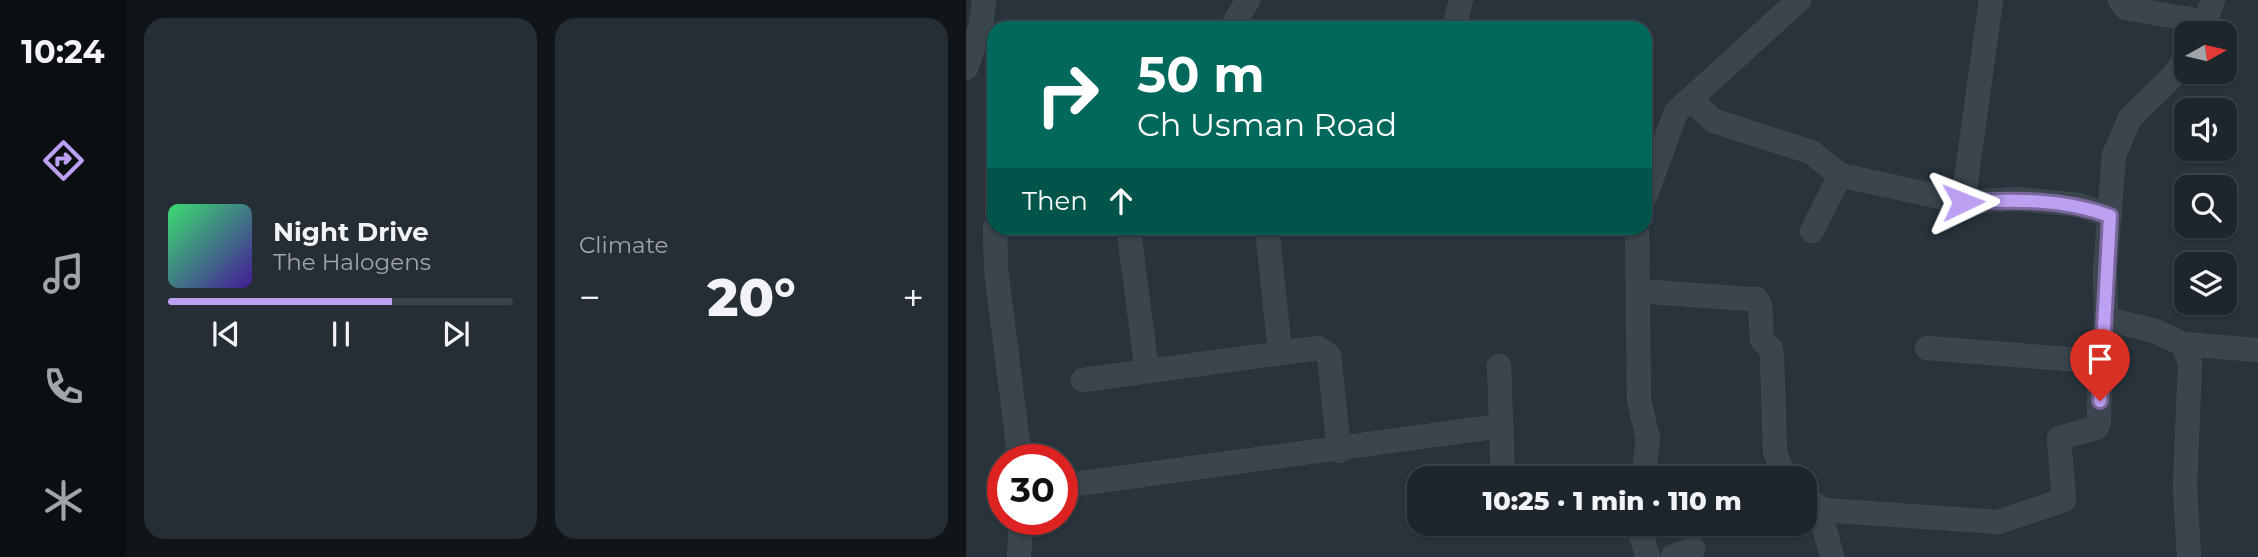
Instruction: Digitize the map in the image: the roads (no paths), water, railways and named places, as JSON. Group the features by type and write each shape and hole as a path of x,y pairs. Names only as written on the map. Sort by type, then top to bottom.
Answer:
{"street":[{"path":"966,68 981,25 984,0"},
{"path":"1235,21 1248,0"},
{"path":"1456,21 1461,0"},
{"path":"1652,178 1676,112 1799,0"},
{"path":"1963,202 1991,0"},
{"path":"2120,0 2126,8 2176,21"},
{"path":"2206,21 2213,0"},
{"path":"1817,504 1998,522 2064,500 2059,438 2096,428 2099,423 2100,358 2106,319 2105,271 2114,155 2130,118 2174,75"},
{"path":"1690,99 1714,121 1811,152 1840,175 1963,202 2019,200 2079,205 2110,216"},
{"path":"1812,231 1840,175"},
{"path":"995,235 996,269 1018,444"},
{"path":"1129,235 1147,371"},
{"path":"1269,235 1280,352"},
{"path":"1637,235 1639,400 1648,439 1645,466"},
{"path":"1639,291 1749,299 1760,305 1762,340 1771,349 1772,356 1776,461 1779,466"},
{"path":"2106,319 2155,331 2183,344 2258,350"},
{"path":"2183,344 2190,363 2185,487 2189,557"},
{"path":"1083,380 1318,348 1329,355 1339,451"},
{"path":"1927,348 2080,360 2100,358"},
{"path":"1499,366 1502,466"},
{"path":"1078,484 1339,451 1500,426"},
{"path":"1817,509 1832,557"},
{"path":"1019,557 1020,535"},
{"path":"1641,536 1648,557"}]}
